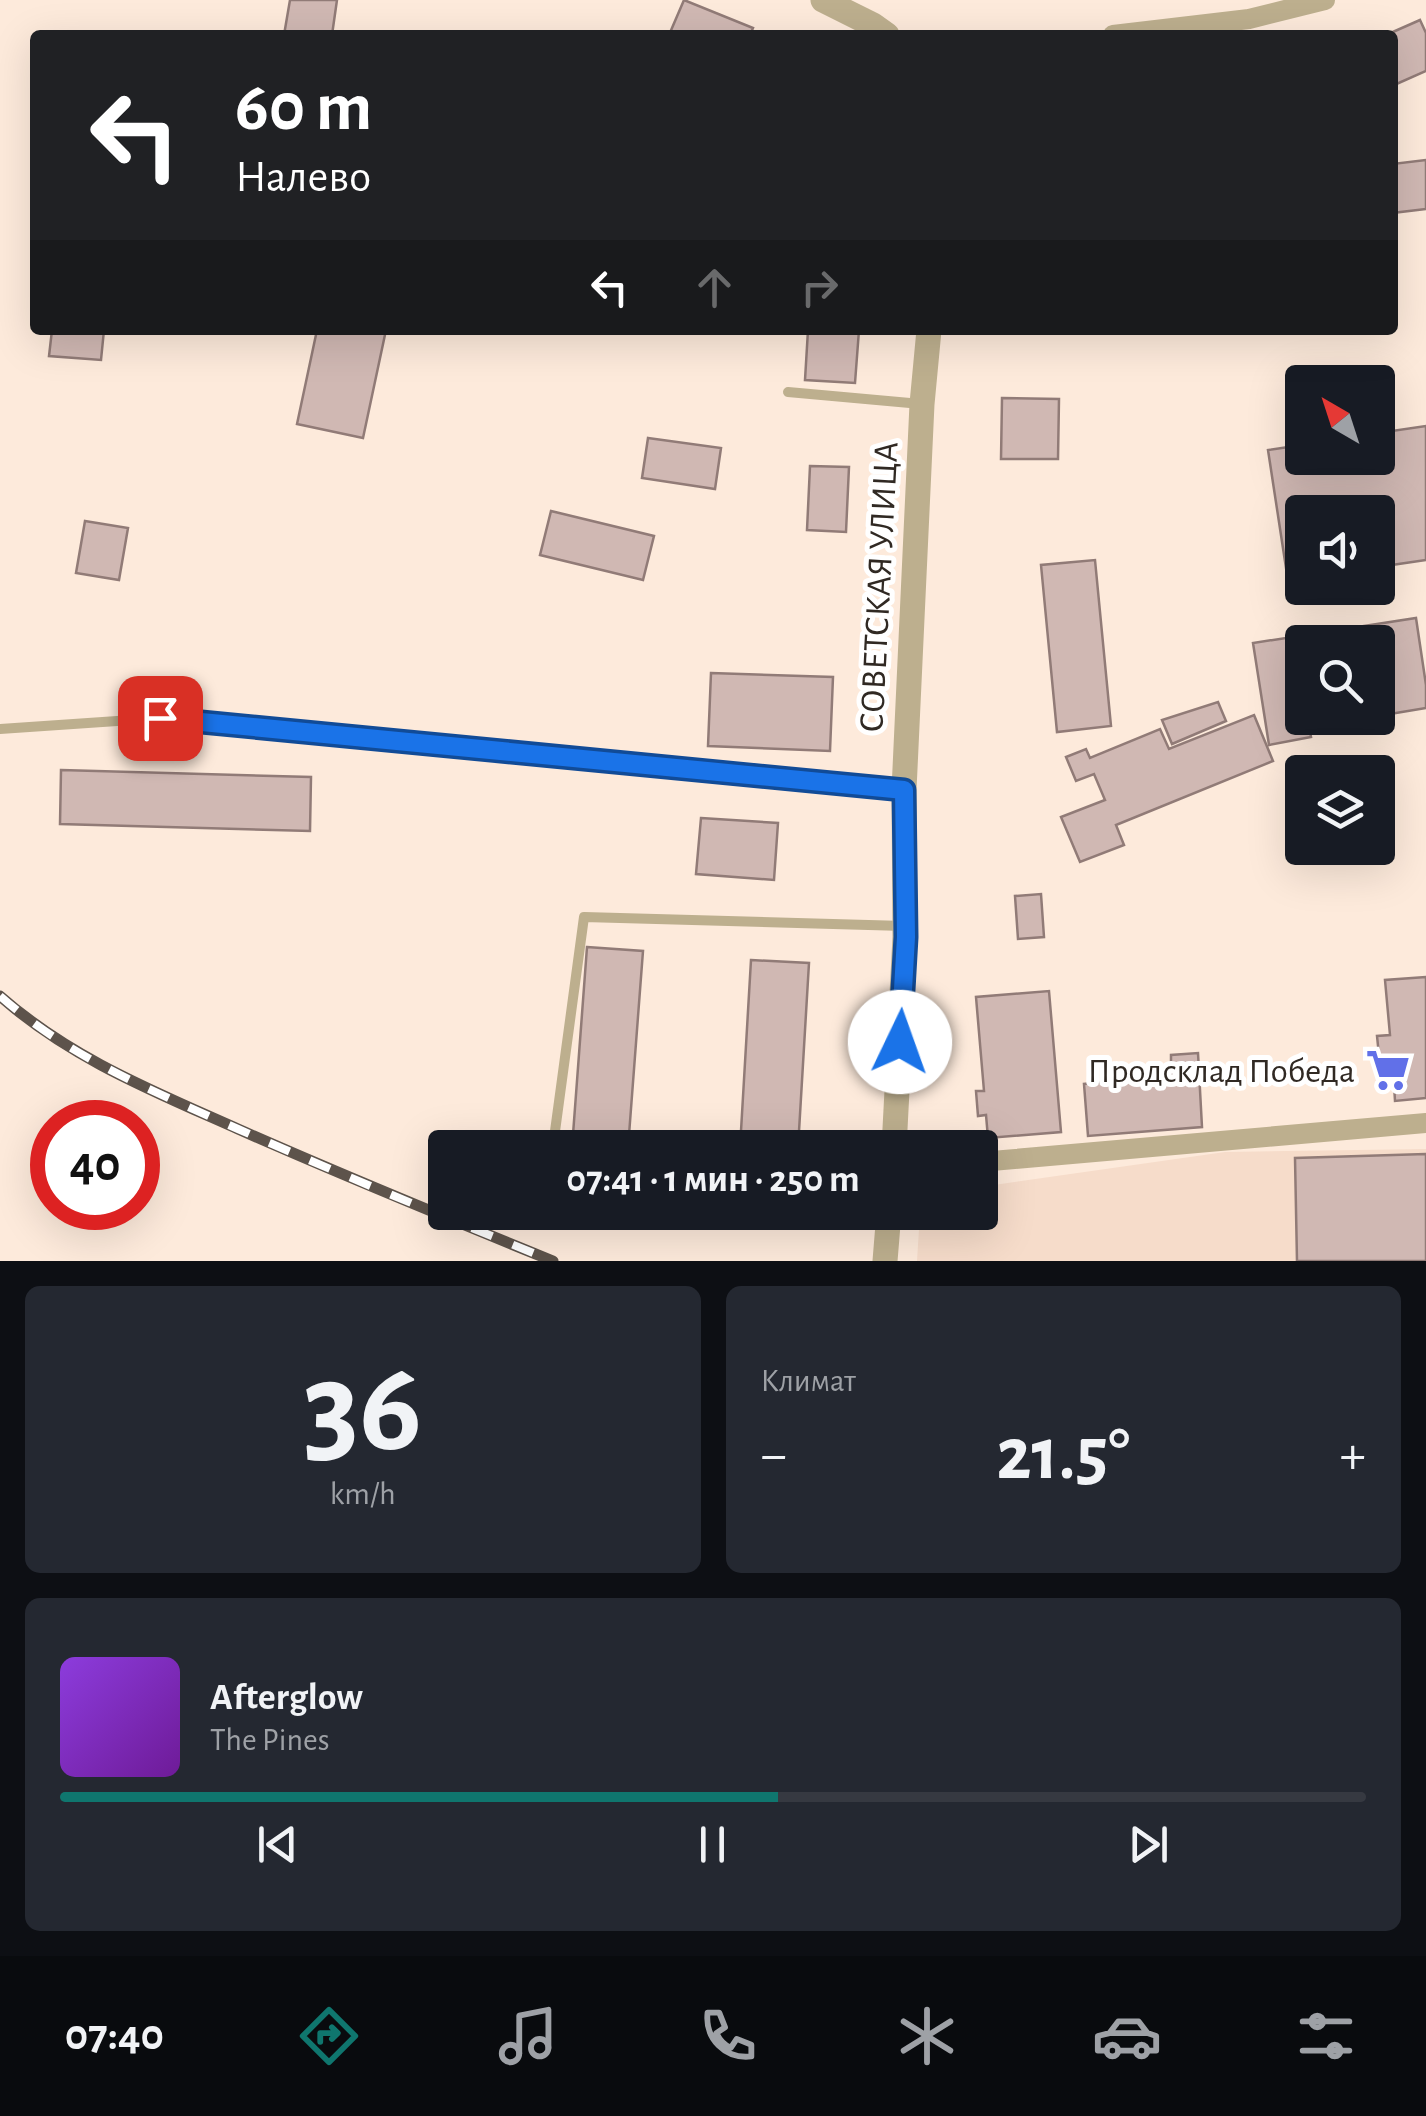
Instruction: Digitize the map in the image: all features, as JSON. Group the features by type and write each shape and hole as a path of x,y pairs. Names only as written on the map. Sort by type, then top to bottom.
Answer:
{"street":[{"path":"824,0 879,30"},
{"path":"1155,30 1249,19 1325,0"},
{"name":"СОВЕТСКАЯ УЛИЦА","path":"895,1130 905,926 904,790 928,335"},
{"path":"998,1160 1426,1123"},
{"path":"885,1261 888,1230"}],"lane":[{"path":"788,392 922,404"},
{"path":"0,730 160,718 904,790"},
{"path":"555,1130 584,917 905,926"}],"shaded area":[{"path":"1426,1149 1426,1261 917,1261 919,1230 998,1230 998,1184 1225,1152"}],"building":[{"path":"290,0 337,0 333,30 285,30"},
{"path":"684,0 753,28 752,30 671,30"},
{"path":"1420,20 1426,33 1426,71 1398,83 1398,30"},
{"path":"1426,160 1426,209 1398,212 1398,163"},
{"path":"51,335 104,335 101,360 49,356"},
{"path":"316,335 385,335 363,438 297,424"},
{"path":"808,335 859,335 855,383 805,380"},
{"path":"1002,398 1059,399 1058,459 1001,459"},
{"path":"1426,426 1426,560 1395,565 1395,495 1285,495 1285,561 1268,450 1285,448 1285,475 1395,475 1395,431"},
{"path":"648,438 721,448 715,489 642,478"},
{"path":"810,466 849,467 846,532 807,530"},
{"path":"551,511 654,536 643,580 540,555"},
{"path":"85,521 128,528 119,580 76,573"},
{"path":"1095,560 1111,726 1057,732 1041,565"},
{"path":"1416,618 1426,708 1395,713 1395,625 1370,625"},
{"path":"1285,638 1285,735 1311,737 1269,745 1253,643"},
{"path":"711,673 833,677 830,751 708,746"},
{"path":"1218,702 1226,721 1172,744 1162,720"},
{"path":"1254,715 1273,761 1116,825 1124,845 1080,862 1061,817 1105,800 1094,774 1076,781 1066,757 1086,749 1090,758 1160,729 1169,749"},
{"path":"61,770 311,777 310,831 60,824"},
{"path":"701,818 778,823 774,880 696,874"},
{"path":"1041,894 1044,937 1018,939 1015,896"},
{"path":"587,947 643,951 629,1130 573,1130"},
{"path":"751,960 809,963 799,1130 741,1130"},
{"path":"1426,977 1426,1098 1395,1101 1394,1084 1382,1085 1377,1036 1390,1035 1385,980"},
{"path":"1049,991 1061,1132 998,1137 998,1130 987,1130 986,1115 978,1116 976,1091 984,1091 976,997"},
{"path":"1198,1053 1202,1127 1088,1136 1084,1084 1171,1076 1171,1055"},
{"path":"1426,1154 1426,1261 1297,1261 1295,1158"}],"railway":[{"path":"0,996 55,1038 144,1087 553,1261"}],"place":[{"name":"Продсклад Победа","path":"1388,1070"}],"route":[{"path":"160,718 904,790 906,937 900,1042"}]}
